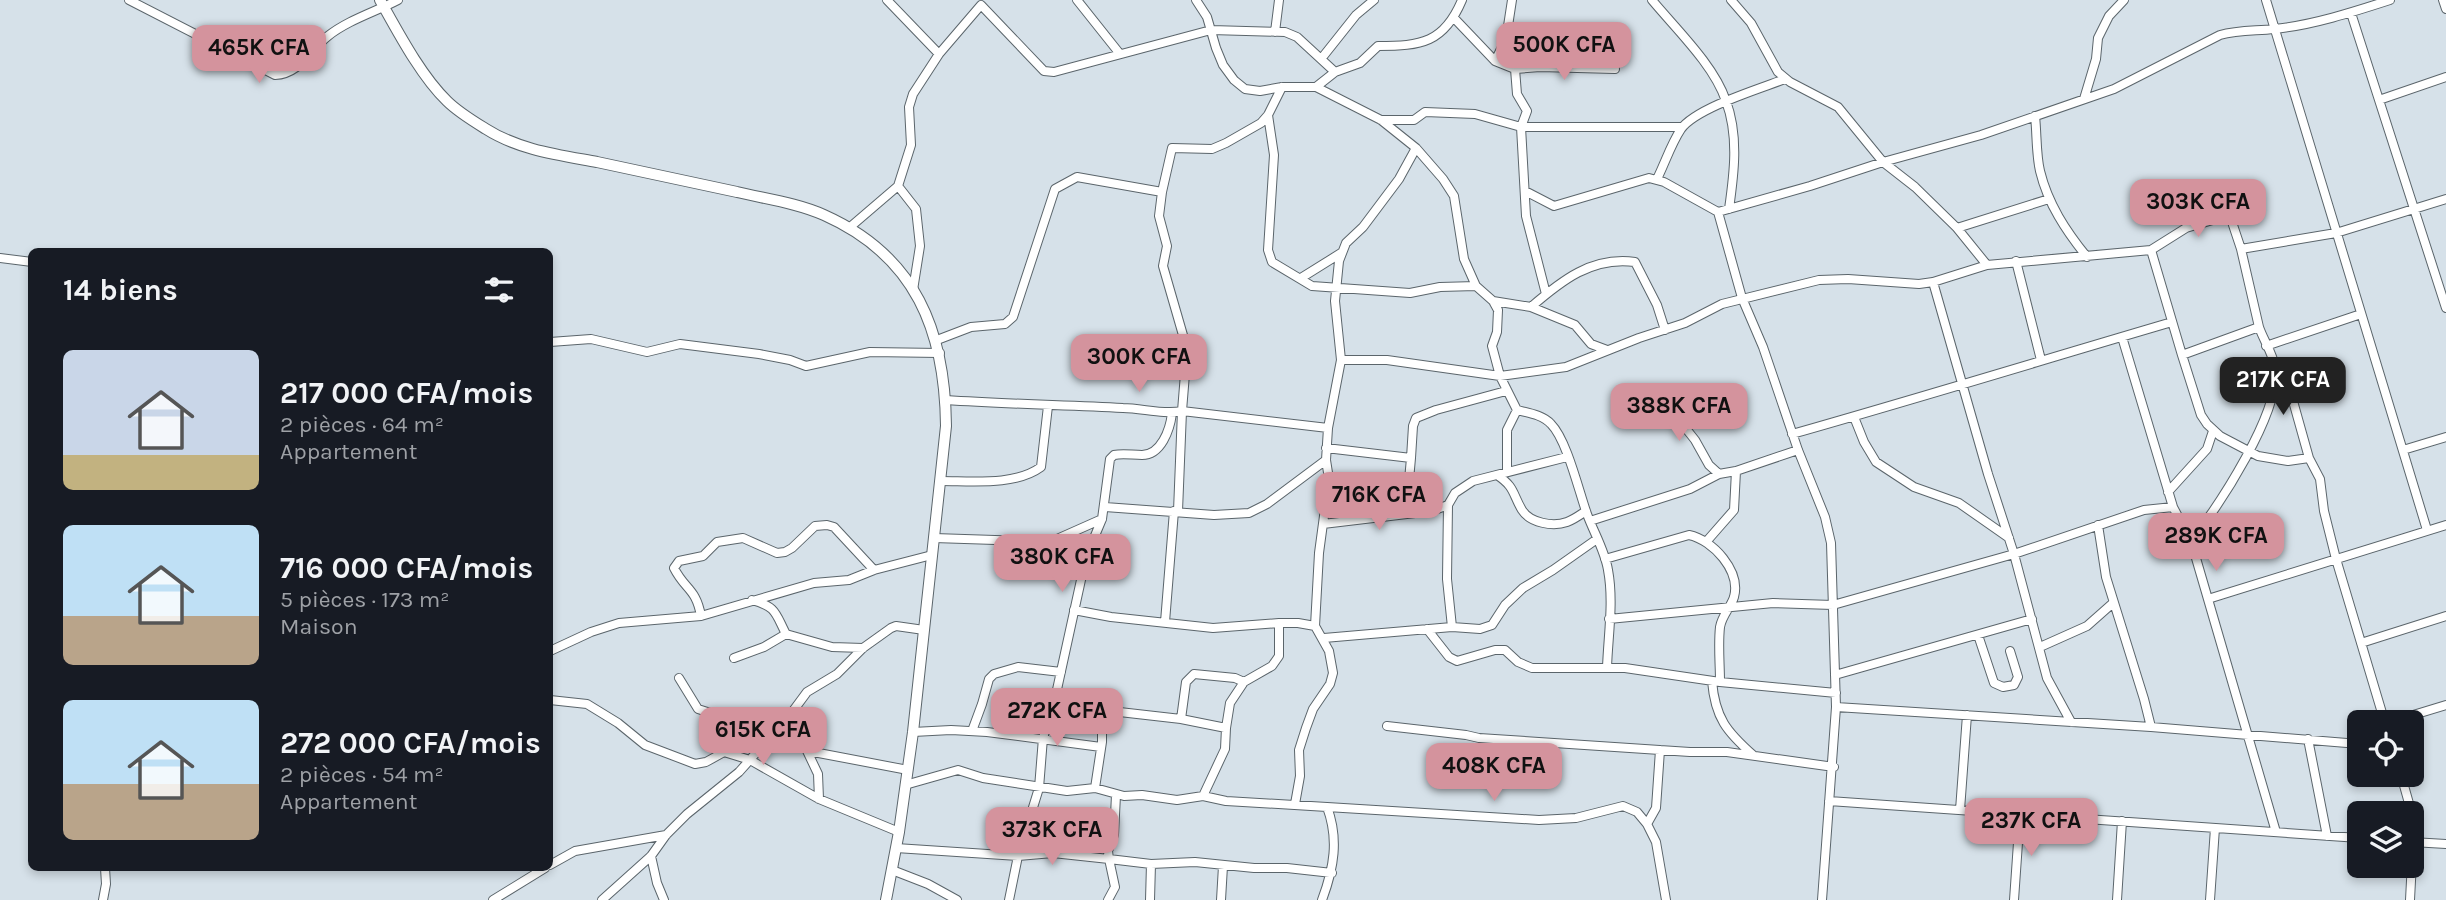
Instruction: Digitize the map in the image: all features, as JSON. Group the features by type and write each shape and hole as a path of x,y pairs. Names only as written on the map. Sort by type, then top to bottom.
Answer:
{"main road":[{"path":"382,4 420,66 446,100 487,130 533,150 780,202 822,214 864,237 890,260 925,311 940,353 946,400 946,426 913,732 886,900"}],"street":[{"path":"129,0 275,75 283,75 296,68 327,36 382,4 398,0"},
{"path":"887,0 939,54"},
{"path":"1077,0 1120,54"},
{"path":"1196,0 1207,16 1223,65 1245,89 1260,91 1282,87 1316,87 1381,120 1416,148 1454,196 1464,259 1476,286 1493,301 1498,314 1497,332 1492,346 1506,391 1517,410 1542,417 1552,424 1605,559 1610,584 1607,668"},
{"path":"1275,32 1279,0"},
{"path":"1321,60 1356,15 1374,0"},
{"path":"1316,87 1335,72 1360,63 1378,46 1411,46 1443,31 1454,18 1462,0"},
{"path":"1495,61 1506,39 1512,0"},
{"path":"1652,0 1713,76 1727,101 1735,149 1730,209"},
{"path":"1731,0 1744,13 1778,72 1785,79 1838,107 1883,162 1915,187 1957,228 1987,265"},
{"path":"2084,99 2096,59 2098,38 2109,16 2124,0"},
{"path":"2266,0 2427,530"},
{"path":"1525,191 1554,206 1634,181 1657,179 1718,212 1981,135 2084,99 2130,82 2220,34 2276,29 2351,13 2390,0"},
{"path":"2443,0 2446,9"},
{"path":"849,228 898,186 911,145 909,107 913,94 939,54 982,2 1044,71 1054,72 1211,30 1285,32 1297,37 1335,72"},
{"path":"2351,13 2445,304"},
{"path":"1454,18 1495,61 1515,69 1615,69"},
{"path":"1515,69 1517,94 1527,111 1521,127 1526,216 1546,294"},
{"path":"2379,100 2446,77"},
{"path":"1657,179 1682,127 1690,120 1727,101 1785,79"},
{"path":"1165,622 1188,349 1163,267 1167,246 1159,216 1162,192 1172,148 1212,149 1261,123 1282,87"},
{"path":"1381,120 1414,120 1425,112 1475,114 1521,127 1682,127"},
{"path":"1268,115 1274,155 1268,250 1272,262 1312,286 1410,293 1440,286 1476,286"},
{"path":"2035,116 2040,169 2049,199 2066,231 2087,257"},
{"path":"1295,804 1300,776 1299,750 1313,709 1326,690 1333,673 1332,659 1324,638 1315,626 1319,553 1329,480 1326,460 1328,428 1342,360 1335,288 1340,253 1399,179 1416,148"},
{"path":"937,340 971,327 1005,324 1013,317 1055,189 1065,182 1077,177 1162,192"},
{"path":"898,186 916,209 920,246 913,290"},
{"path":"1957,228 2049,199"},
{"path":"2241,249 2336,233 2446,199"},
{"path":"1718,212 1742,298 1763,346 1831,543 1836,707 1822,900"},
{"path":"1342,360 1387,360 1500,376 1566,367 1685,323 1722,304 1742,298 1831,278 1919,284 1987,265 2151,250 2186,228 2226,216 2231,219 2241,249 2259,327 2275,367 2293,401 2309,458 2320,479 2324,511 2336,559 2382,710"},
{"path":"2151,250 2202,415 2213,431 2249,452 2274,460 2309,458"},
{"path":"1301,278 1340,253"},
{"path":"0,258 28,261"},
{"path":"1531,307 1561,281 1590,268 1622,260 1635,262 1657,305 1665,330"},
{"path":"2016,261 2041,360"},
{"path":"1933,282 2050,685 2071,722"},
{"path":"1493,301 1531,307 1576,325 1591,344 1607,350"},
{"path":"2266,346 2361,314"},
{"path":"1792,434 1964,386 2041,360 2172,322"},
{"path":"2182,355 2259,327"},
{"path":"2122,337 2173,507 2191,541 2276,832"},
{"path":"553,342 591,339 647,352 680,344 759,354 806,366 870,352 940,353"},
{"path":"2191,541 2249,452 2266,419 2275,367"},
{"path":"1432,511 1409,480 1416,418 1506,391"},
{"path":"1671,392 1672,411 1695,440 1709,466 1719,474"},
{"path":"946,400 1143,408 1328,428"},
{"path":"941,481 976,481 1032,473 1041,467 1048,406"},
{"path":"1507,472 1507,430 1517,410"},
{"path":"1009,900 1018,856 1039,788 1043,738 1054,703 1086,557 1105,507 1110,459 1114,455 1145,455 1156,451 1170,426 1172,413"},
{"path":"1854,417 1876,462 1914,487 1959,503 2009,538"},
{"path":"2168,492 2207,449 2213,431"},
{"path":"2403,450 2446,437"},
{"path":"1326,448 1411,458"},
{"path":"1590,521 1690,489 1719,474 1798,450"},
{"path":"1452,627 1447,579 1448,505 1455,494 1473,481 1567,457"},
{"path":"1105,507 1214,515 1249,513 1267,505 1326,460"},
{"path":"1706,542 1734,510 1736,471"},
{"path":"1497,475 1510,484 1524,513 1535,520 1552,524 1567,522 1586,511"},
{"path":"1324,524 1432,511 1448,505"},
{"path":"1609,619 1773,603 1833,605 2014,554 2144,510 2173,507"},
{"path":"934,538 1024,541 1057,539 1102,519"},
{"path":"701,616 698,600 679,579 674,568 679,561 703,556 717,542 743,538 777,553 785,552 815,526 827,524 834,527 874,570"},
{"path":"2098,525 2106,578 2151,727"},
{"path":"2208,599 2446,525"},
{"path":"1605,559 1689,535 1706,542 1720,555 1732,574 1735,591 1720,629 1716,682 1717,713 1725,727 1753,755"},
{"path":"1057,539 1086,557"},
{"path":"1324,638 1452,627 1480,629 1492,625 1505,605 1523,589 1597,539"},
{"path":"553,650 591,632 619,623 701,616 814,583 849,580 874,570 932,555"},
{"path":"752,600 769,605 778,614 786,634"},
{"path":"2040,648 2087,626 2113,603"},
{"path":"1074,610 1111,617 1226,628 1279,623 1315,626"},
{"path":"2361,643 2446,617"},
{"path":"1835,675 2032,619"},
{"path":"1203,796 1224,749 1230,703 1244,682 1276,662 1279,656 1279,623"},
{"path":"602,900 651,856 666,835 750,760 807,692 836,674 863,648 896,626 924,630"},
{"path":"1427,629 1457,662 1495,650 1505,650 1518,662 1532,667 1625,668 1716,682 1836,693"},
{"path":"734,658 764,647 786,634 832,647 863,648"},
{"path":"1978,635 1994,683 2003,687 2014,685 2018,677 2010,651"},
{"path":"972,731 989,679 994,674 1018,667 1061,672"},
{"path":"1181,719 1186,682 1194,674 1235,678 1244,682"},
{"path":"679,678 698,709 720,716 780,727"},
{"path":"553,700 587,704 618,723 645,746 695,764 706,762 724,752 750,760 819,799 899,832"},
{"path":"1054,703 1181,719 1226,728"},
{"path":"2424,712 2446,705"},
{"path":"1836,707 2151,727 2347,743"},
{"path":"1096,788 1102,710"},
{"path":"790,715 817,774 819,799"},
{"path":"1960,810 1967,715"},
{"path":"1387,726 1479,738 1753,755 1833,767"},
{"path":"913,732 972,731 1101,747"},
{"path":"2308,740 2327,836"},
{"path":"1647,824 1656,808 1660,750"},
{"path":"808,751 908,770"},
{"path":"905,785 958,770 979,777 1067,792 1096,788 1116,794 1177,800 1203,796 1226,801 1539,820 1576,818 1623,806 1637,812 1656,842 1666,900"},
{"path":"1108,900 1115,887 1108,851 1115,835 1116,794"},
{"path":"1829,801 2347,837"},
{"path":"1322,900 1332,873 1335,838 1327,807"},
{"path":"2014,900 2020,814"},
{"path":"2117,900 2122,821"},
{"path":"2210,900 2215,828"},
{"path":"553,864 575,851 666,835"},
{"path":"2424,843 2446,844"},
{"path":"896,848 1018,856 1053,853 1151,864 1195,862 1332,873"},
{"path":"651,856 664,900"},
{"path":"1150,900 1151,864"},
{"path":"1221,900 1223,866"},
{"path":"892,870 928,884 957,900"},
{"path":"103,900 106,871"},
{"path":"493,900 540,871"},
{"path":"2410,900 2411,878"}]}
